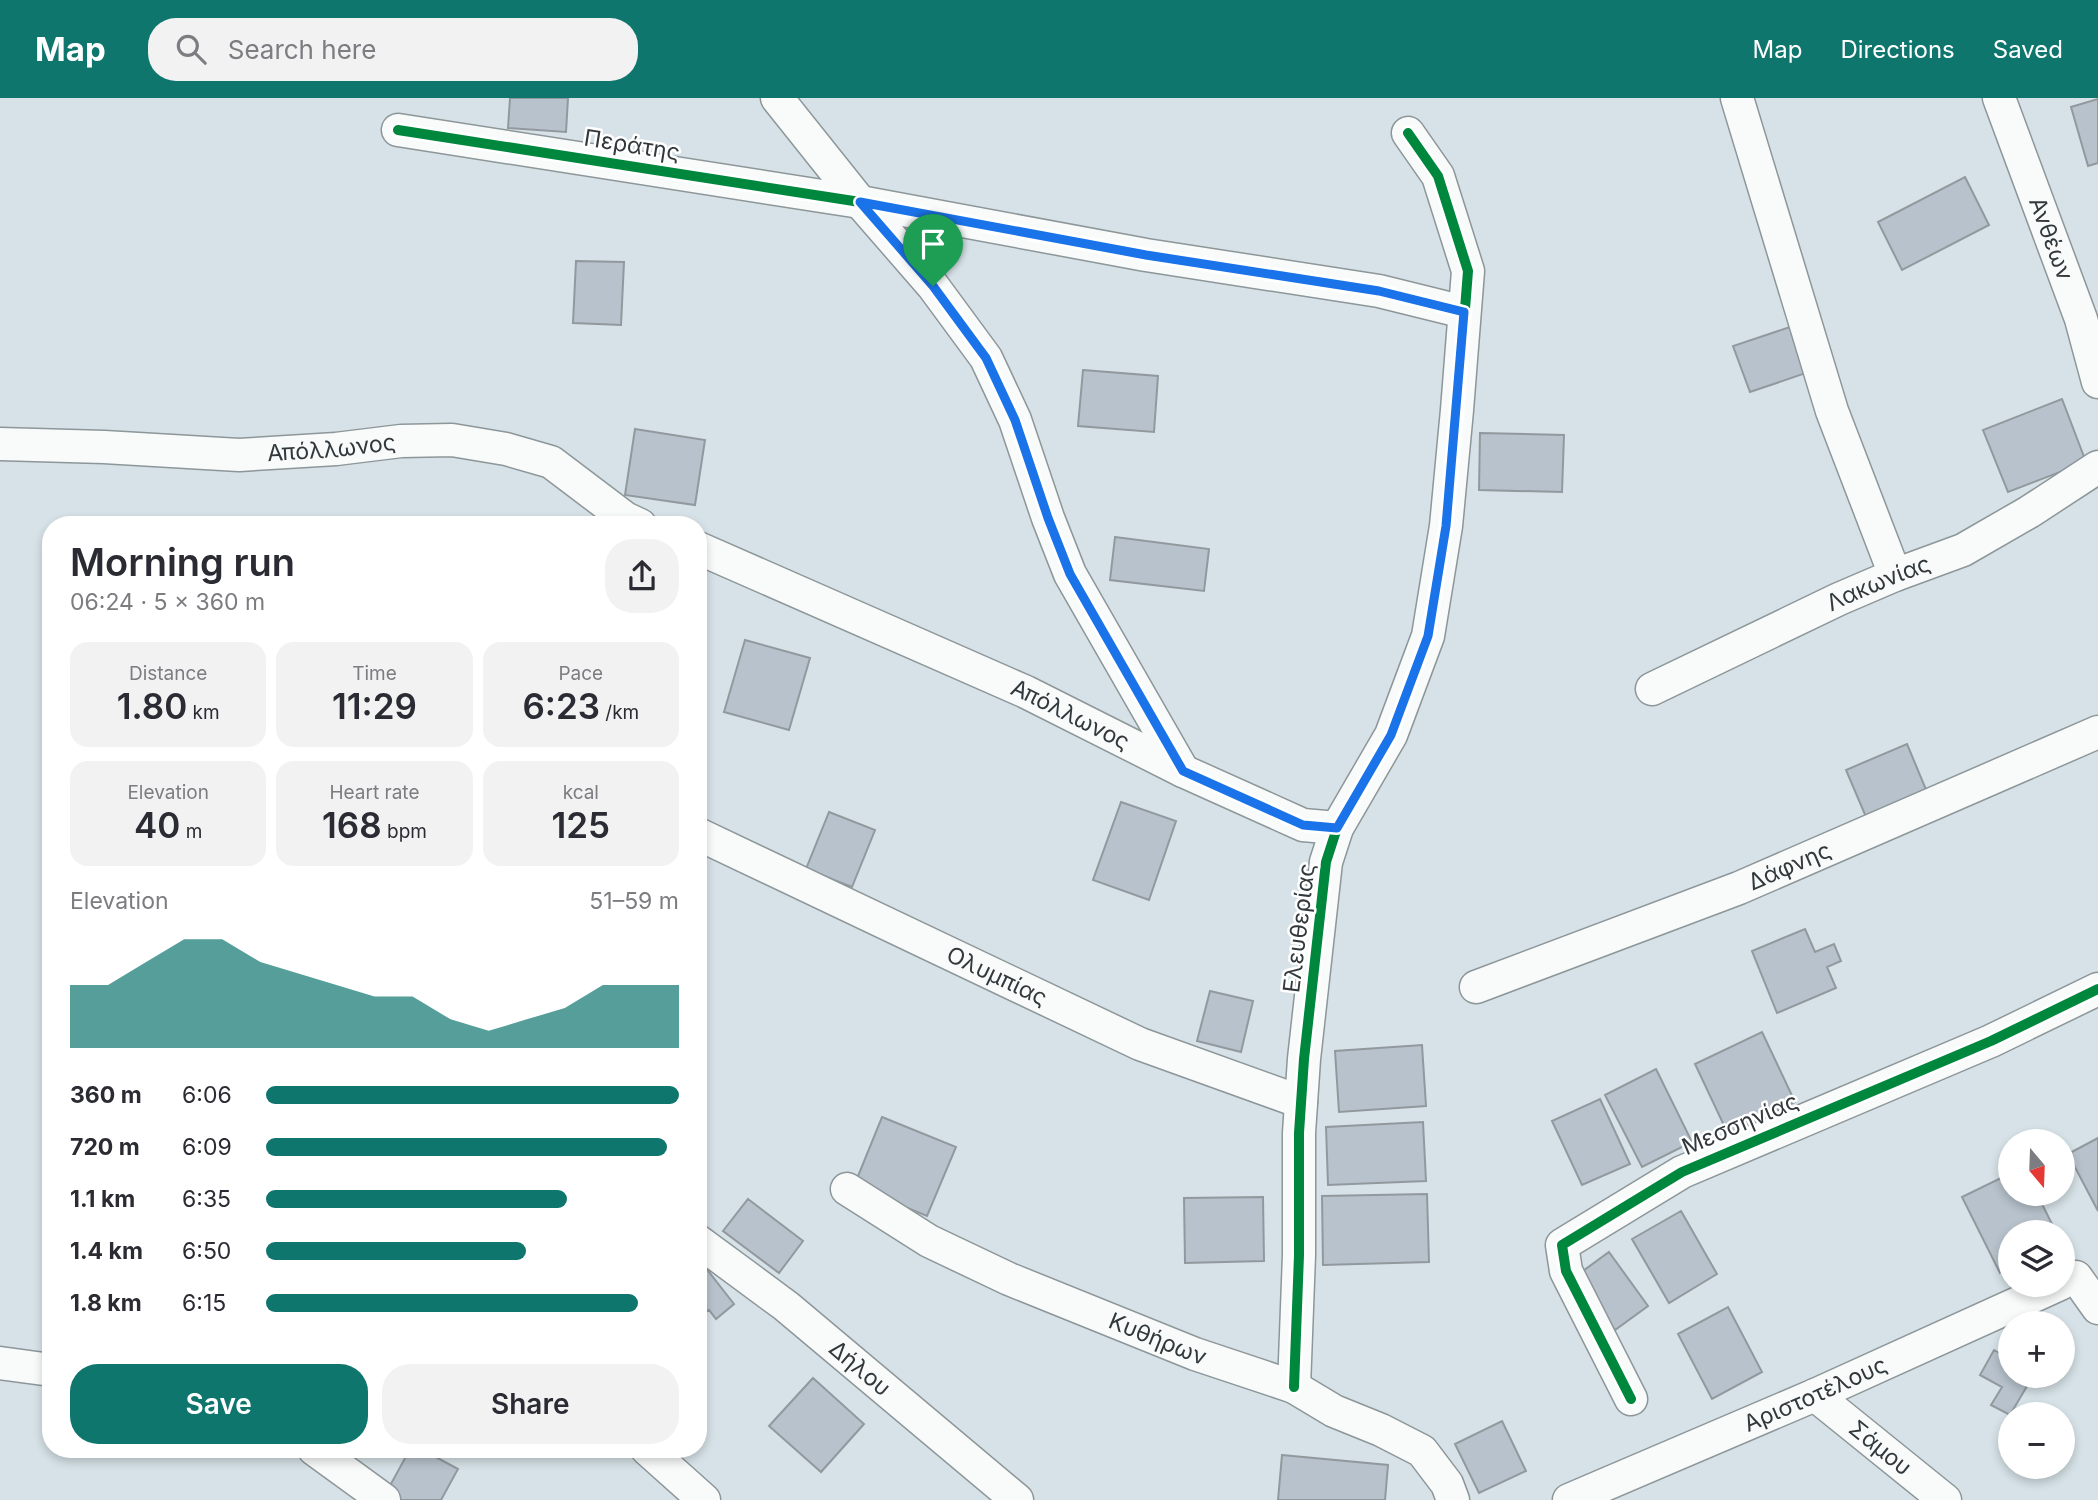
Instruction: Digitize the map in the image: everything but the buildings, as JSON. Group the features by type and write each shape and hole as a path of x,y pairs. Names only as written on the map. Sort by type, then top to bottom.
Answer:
{"street":[{"name":"Απόλλωνος","path":"777,98 860,202 933,286 986,358 1015,420 1070,574 1183,771"},
{"path":"1737,98 1832,411 1895,575"},
{"name":"Ανθέων","path":"2000,98 2081,319 2098,382"},
{"name":"Περάτης","path":"398,130 860,202 1146,255 1379,291 1464,312"},
{"name":"Ελευθερίας","path":"1294,1387 1301,1102 1326,862 1337,828 1391,735 1428,636 1446,526 1468,271 1438,176 1408,133"},
{"name":"Απόλλωνος","path":"0,444 239,455 336,449 401,441 452,440 506,449 551,462 622,516"},
{"name":"Λακωνίας","path":"1652,689 1765,633 1895,575 1963,550 2029,512 2098,467"},
{"name":"Απόλλωνος","path":"707,552 1026,692 1183,771"},
{"name":"Δάφνης","path":"1476,987 1739,888 2098,732"},
{"path":"1183,771 1303,825 1337,828"},
{"name":"Ολυμπίας","path":"707,838 1140,1044 1301,1102"},
{"name":"Μεσσηνίας","path":"1631,1399 1566,1271 1562,1245 1682,1172 1991,1041 2098,989"},
{"name":"Κυθήρων","path":"847,1189 929,1241 1009,1279 1195,1354 1294,1387 1334,1411 1381,1430 1422,1451 1447,1484 1453,1500"},
{"name":"Δήλου","path":"707,1248 786,1306 1017,1500"},
{"path":"2075,1279 2098,1308"},
{"name":"Αριστοτέλους","path":"1569,1500 1815,1395 2032,1297"},
{"path":"0,1363 42,1369"},
{"name":"Σάμου","path":"1815,1395 1945,1500"},
{"path":"326,1458 375,1493"},
{"path":"657,1458 704,1500"}],"cycle path":[{"path":"398,130 860,202 1146,255 1379,291 1464,312"},
{"path":"1294,1387 1299,1255 1299,1133 1304,1059 1326,862 1337,828 1391,735 1428,636 1446,526 1457,410 1468,271 1438,176 1408,133"},
{"path":"1631,1399 1566,1271 1562,1245 1682,1172 1991,1041 2098,989"}],"route":[{"path":"860,202 1146,255 1379,291 1464,312 1446,526 1428,636 1391,735 1337,828 1303,825 1183,771 1070,574 1015,420 986,358 933,286 860,202"}]}
